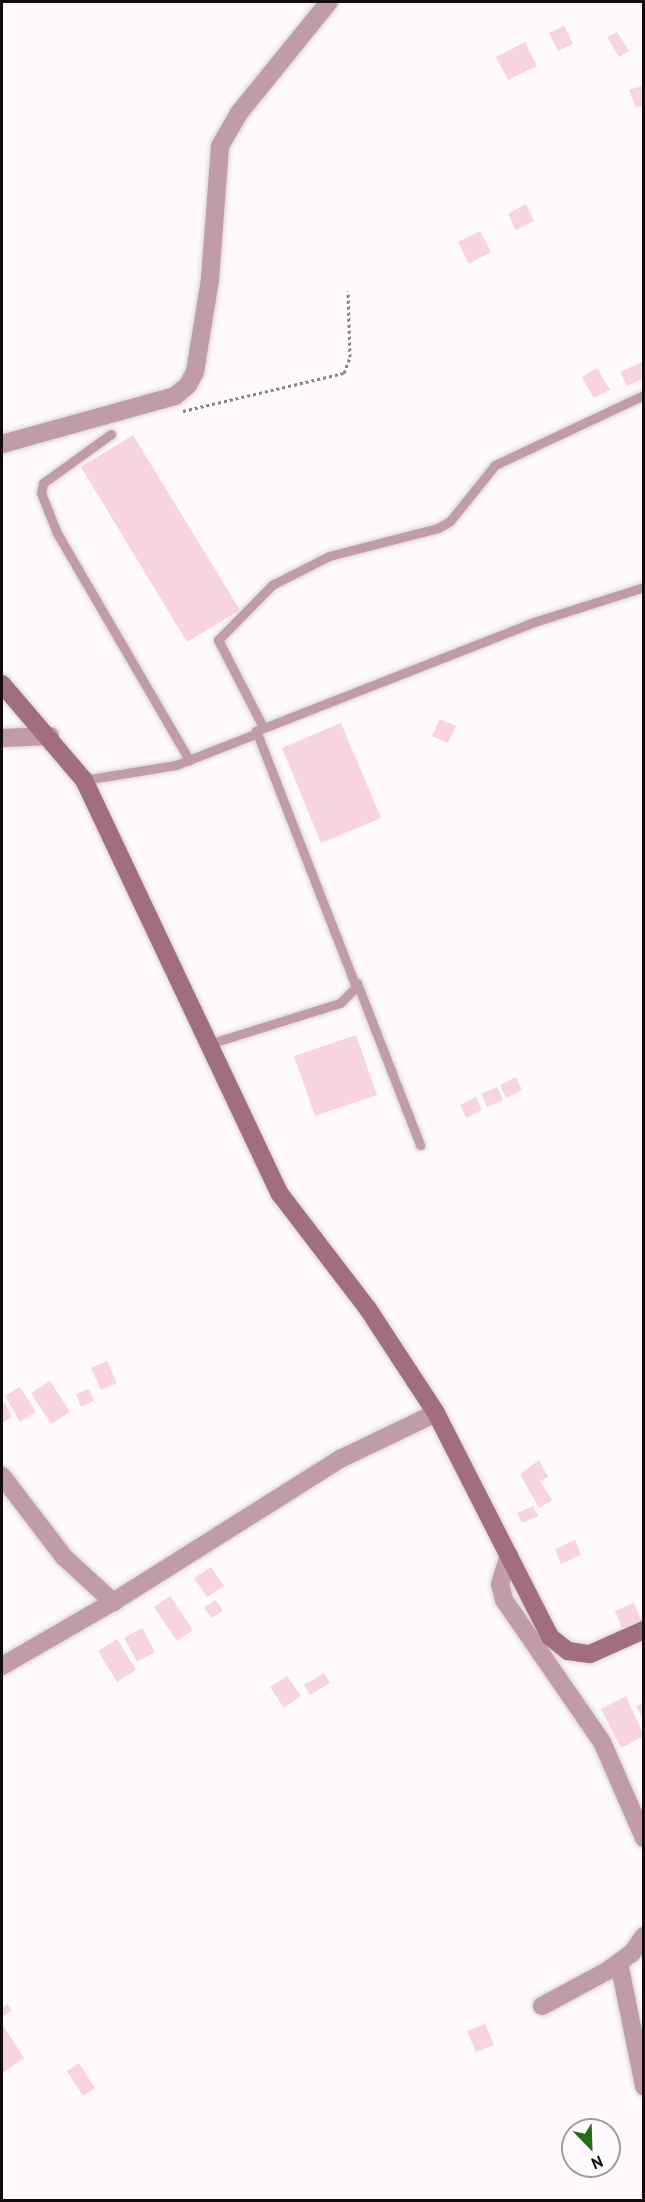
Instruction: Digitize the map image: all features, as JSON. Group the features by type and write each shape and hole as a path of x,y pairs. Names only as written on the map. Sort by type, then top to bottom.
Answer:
{"street":[{"path":"2,444 153,402 183,391 195,372 210,279 220,146 239,113 329,2"},
{"path":"2,684 50,736 84,780 212,1043 280,1194 368,1309 436,1413 550,1638 568,1651 590,1654 616,1647 644,1630"},
{"path":"2,738 50,736"},
{"path":"2,1666 113,1602 340,1459 436,1413"},
{"path":"2,1476 64,1557 113,1602"},
{"path":"509,1555 500,1584 504,1600 602,1742 644,1838"},
{"path":"542,2006 619,1963 644,1936"},
{"path":"619,1963 644,2086"}],"lane":[{"path":"263,727 218,640 272,585 329,556 444,525 495,465 644,395"},
{"path":"111,434 43,483 41,493 57,533 189,760"},
{"path":"84,780 189,760 255,734 263,727 534,622 644,586"},
{"path":"255,734 356,980 420,1145"},
{"path":"212,1043 340,1003 353,994 356,980"}],"path":[{"path":"153,402 190,412 344,373 350,357 348,291"}],"building":[{"path":"564,26 573,44 558,51 549,33"},
{"path":"617,32 629,51 619,57 607,37"},
{"path":"525,42 537,66 508,80 496,57"},
{"path":"644,85 644,105 636,108 629,90"},
{"path":"526,204 534,221 516,230 508,214"},
{"path":"480,231 491,252 469,264 458,242"},
{"path":"644,361 644,378 627,386 620,372"},
{"path":"597,368 610,390 594,398 582,377"},
{"path":"133,435 240,610 187,642 81,467"},
{"path":"440,719 456,726 448,743 432,736"},
{"path":"341,723 381,818 321,843 282,748"},
{"path":"356,1035 377,1095 315,1116 294,1056"},
{"path":"516,1077 522,1090 506,1098 500,1085"},
{"path":"497,1087 503,1100 487,1107 481,1094"},
{"path":"476,1097 482,1110 466,1118 460,1105"},
{"path":"107,1361 117,1383 101,1390 91,1368"},
{"path":"50,1381 70,1412 51,1424 31,1393"},
{"path":"20,1387 36,1412 20,1422 5,1396"},
{"path":"89,1389 94,1401 81,1407 76,1394"},
{"path":"5,1403 12,1417 2,1423 2,1405"},
{"path":"539,1460 548,1477 540,1481 552,1500 539,1508 520,1474"},
{"path":"533,1506 538,1516 522,1523 517,1513"},
{"path":"575,1540 581,1555 561,1564 555,1549"},
{"path":"211,1567 224,1586 207,1597 194,1578"},
{"path":"170,1596 193,1630 177,1641 154,1607"},
{"path":"215,1600 223,1610 212,1618 204,1608"},
{"path":"634,1603 641,1620 622,1628 615,1611"},
{"path":"142,1628 155,1652 137,1662 124,1638"},
{"path":"117,1639 136,1670 117,1682 98,1651"},
{"path":"324,1673 330,1683 310,1695 304,1685"},
{"path":"287,1676 301,1696 284,1708 270,1687"},
{"path":"626,1696 644,1736 621,1748 601,1709"},
{"path":"644,1702 644,1721 636,1706"},
{"path":"7,2004 12,2010 4,2016 2,2008"},
{"path":"2,2024 24,2058 2,2073"},
{"path":"485,2024 494,2045 476,2052 467,2031"},
{"path":"79,2063 95,2088 83,2096 67,2071"}]}
